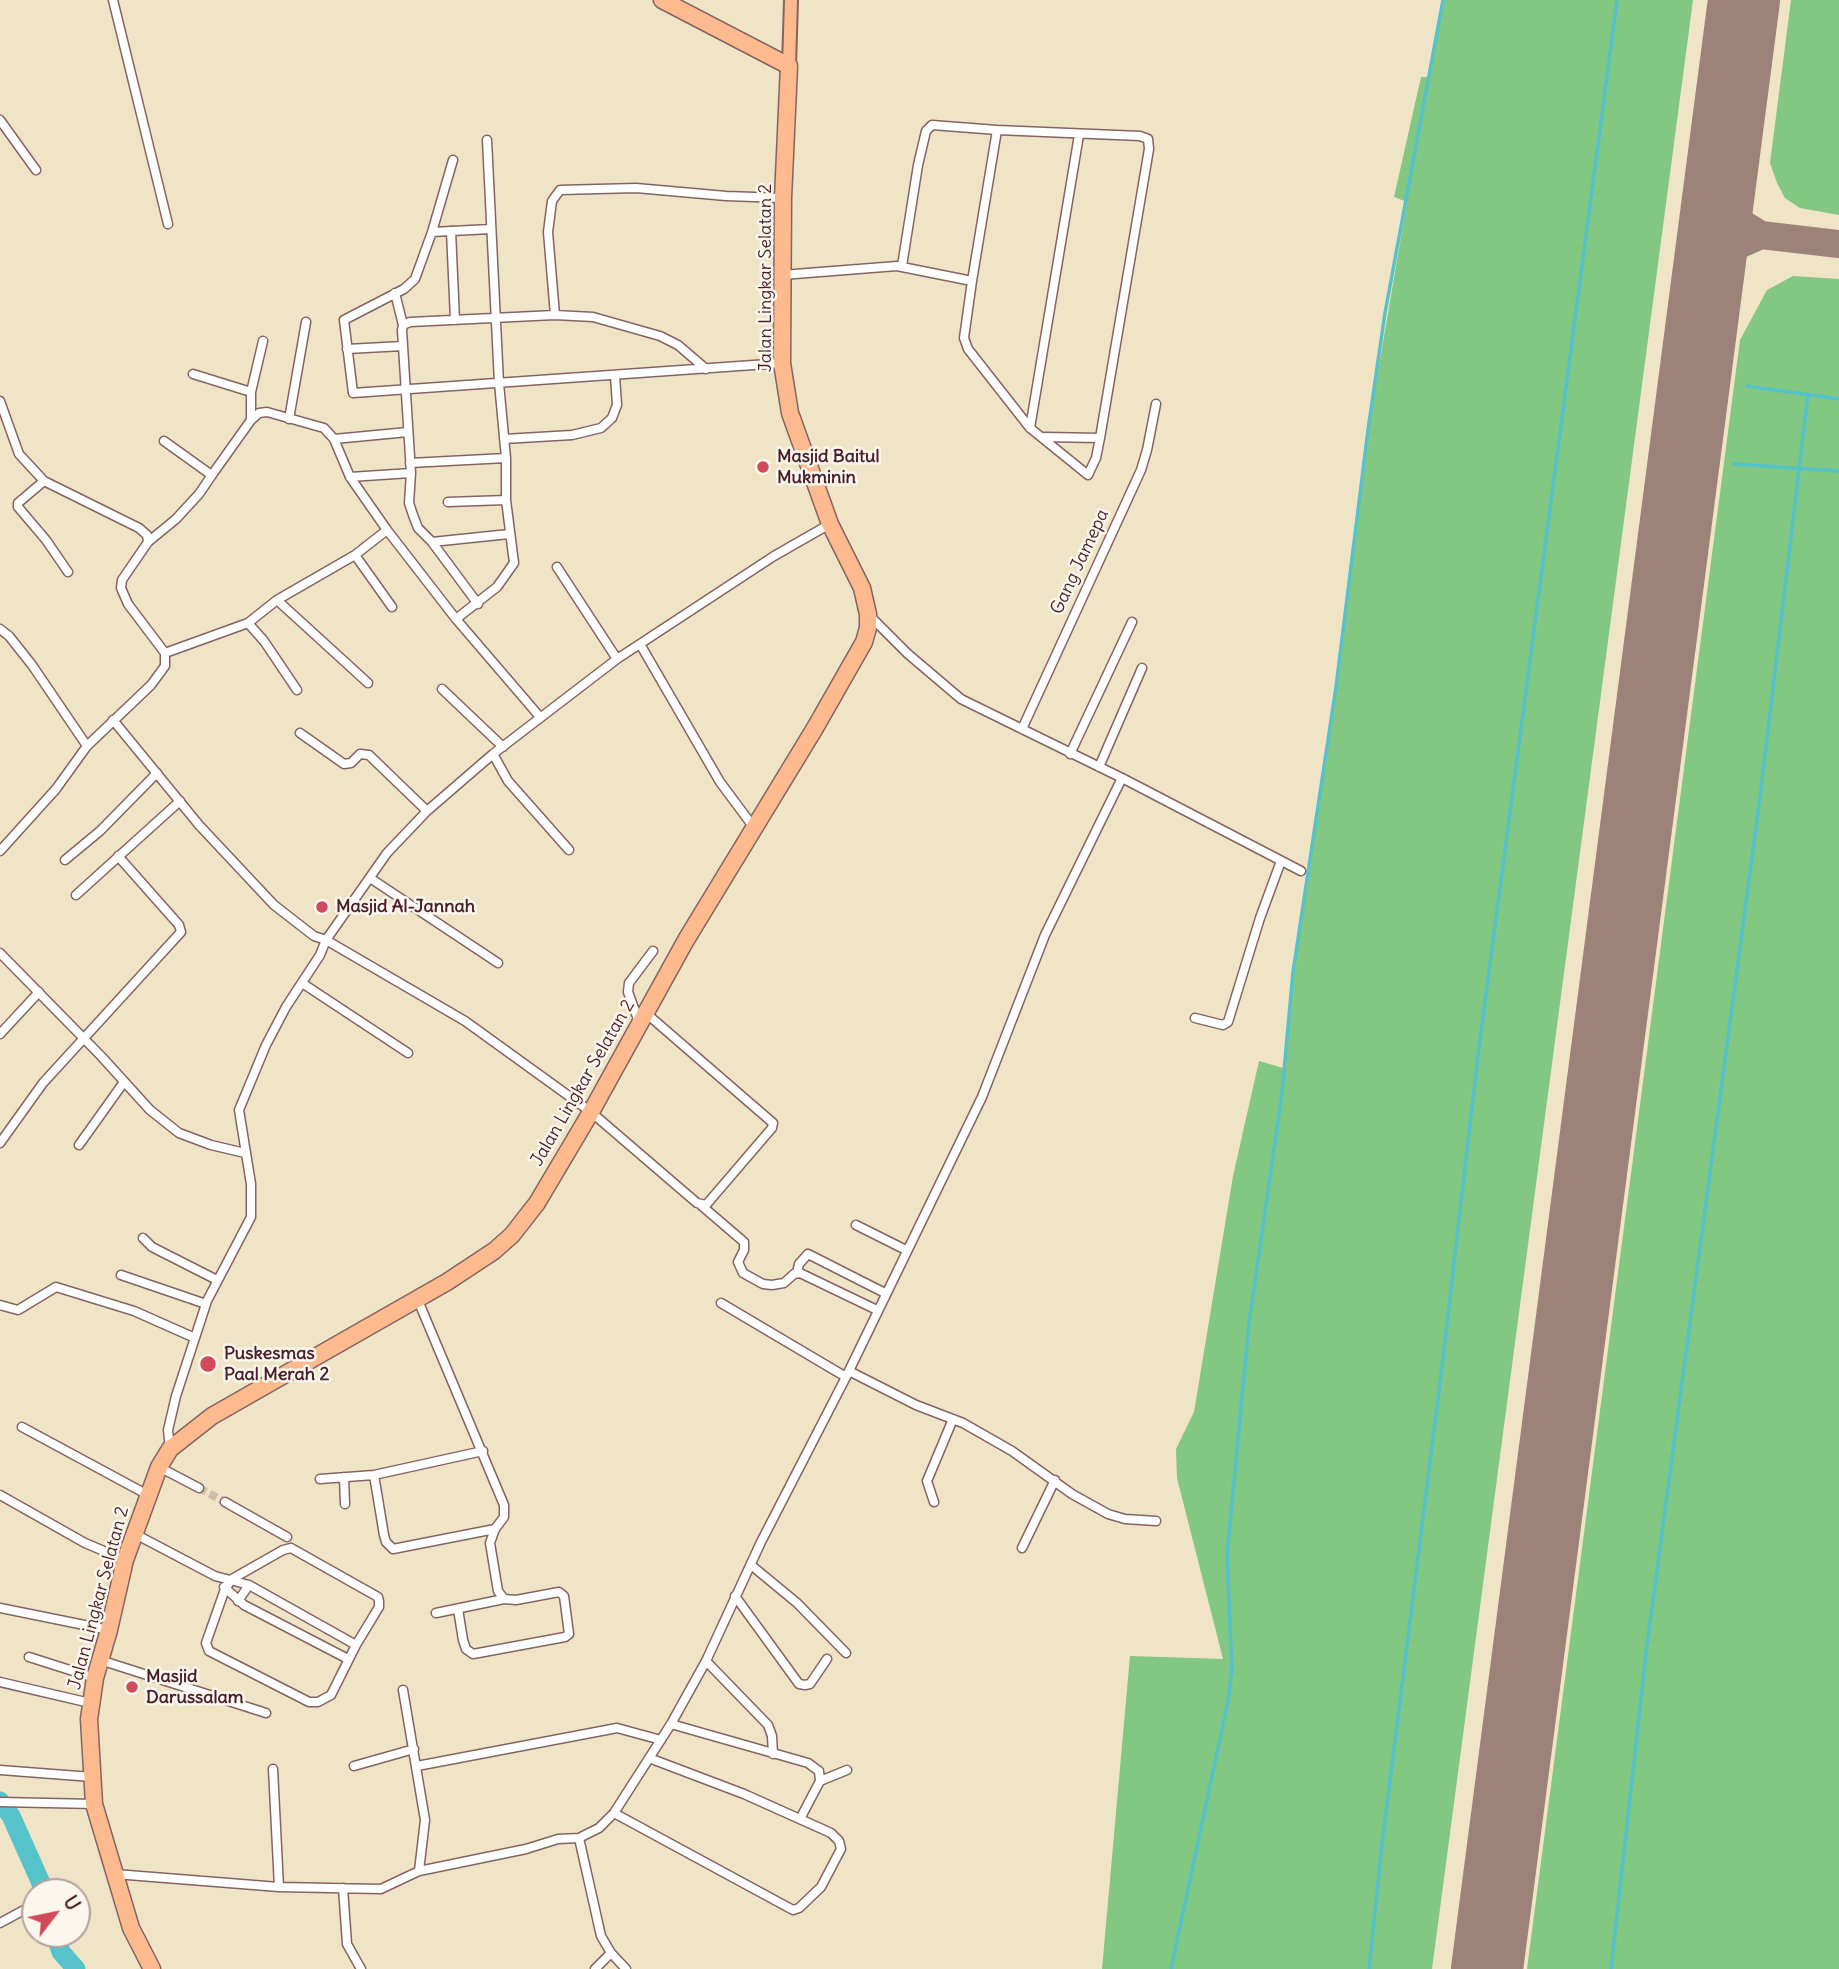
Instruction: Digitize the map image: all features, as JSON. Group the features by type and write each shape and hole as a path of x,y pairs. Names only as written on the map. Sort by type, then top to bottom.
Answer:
{"highway":[{"path":"662,0 789,66"},
{"name":"Jalan Lingkar Selatan 2","path":"152,1969 131,1928 94,1804 90,1703 125,1560 159,1467 170,1449 201,1424 417,1298 494,1251 512,1235 537,1203 591,1112 686,940 755,829 864,642 868,614 862,588 830,524 809,472 790,413 782,363 783,198 789,66"}],"main road":[{"path":"789,66 791,0"}],"street":[{"path":"113,0 168,224"},
{"path":"0,120 36,170"},
{"path":"902,266 918,165 929,127 953,125 1079,135 1140,136 1148,139 1100,438 1096,458 1088,475 1030,428 968,348 964,338 997,130"},
{"path":"1030,428 1079,135"},
{"path":"456,619 497,587 514,563 506,500 506,458 499,383 487,140"},
{"path":"453,160 415,279 395,293 344,320 353,393 782,363"},
{"path":"555,315 548,232 552,201 559,190 636,188 726,197 783,198"},
{"path":"432,232 491,229"},
{"path":"451,231 455,320"},
{"path":"782,275 902,266 972,281"},
{"path":"395,293 403,326 410,503 413,515 418,528 432,542 478,604"},
{"path":"403,326 410,322 555,315 593,317 660,336 678,345 706,369"},
{"path":"289,419 306,322"},
{"path":"251,420 251,392 262,341"},
{"path":"347,349 403,346"},
{"path":"194,374 251,392"},
{"path":"504,439 572,435 601,428 612,418 617,405 615,376"},
{"path":"0,401 19,454 44,481 139,528 147,535 148,542"},
{"name":"Gang Jamepa","path":"1022,729 1141,470 1156,404"},
{"path":"0,851 56,789 88,746 150,685 165,666 165,653 128,604 121,588 122,580 148,542 176,519 199,494 251,420 267,412 317,425 334,439 350,477 387,530 456,619 540,717"},
{"path":"334,439 408,432"},
{"path":"1044,437 1100,438"},
{"path":"164,441 207,473 214,472"},
{"path":"350,477 506,458"},
{"path":"44,481 18,502 18,508 46,540 68,572"},
{"path":"448,502 506,500"},
{"path":"170,1449 168,1430 176,1396 206,1304 251,1217 251,1184 239,1110 266,1045 286,1007 320,955 326,940 387,853 427,811 493,754 617,659 774,556 830,524"},
{"path":"165,653 248,623 277,600 355,555 387,530"},
{"path":"432,542 509,534"},
{"path":"355,555 392,607"},
{"path":"557,567 617,659"},
{"path":"277,600 368,683"},
{"path":"868,614 908,654 961,699 1122,778 1301,871"},
{"path":"1070,754 1132,622"},
{"path":"248,623 264,641 297,690"},
{"path":"0,629 32,664 88,746"},
{"path":"640,644 720,782 755,829"},
{"path":"1099,767 1142,668"},
{"path":"442,689 503,747"},
{"path":"113,720 180,801 274,905 314,936 326,940 465,1021 591,1112 744,1242 744,1250 738,1262 743,1273 763,1284 784,1283 797,1273 805,1256 809,1255 886,1293"},
{"path":"300,733 344,764 351,763 360,754 369,755 427,811"},
{"path":"493,754 509,781 569,850"},
{"path":"65,860 100,831 157,773"},
{"path":"115,1874 279,1887 380,1889 419,1871 526,1849 558,1839 579,1838 599,1828 614,1813 671,1724 706,1661 761,1542 847,1374 982,1097 1045,935 1122,778"},
{"path":"76,895 180,801"},
{"path":"0,1143 43,1083 181,932 179,925 118,856"},
{"path":"1195,1018 1223,1024 1228,1022 1260,918 1281,861"},
{"path":"370,878 498,963"},
{"path":"653,951 629,983 628,992 643,1019 773,1123 772,1128 709,1204 702,1206"},
{"path":"0,953 150,1110 179,1133 211,1145 245,1153"},
{"path":"302,983 408,1053"},
{"path":"0,1034 39,992"},
{"path":"79,1145 124,1082"},
{"path":"856,1225 906,1250"},
{"path":"143,1238 152,1247 217,1280"},
{"path":"797,1273 814,1278 877,1310"},
{"path":"121,1275 206,1304"},
{"path":"0,1306 19,1310 56,1287 134,1311 195,1338"},
{"path":"417,1298 504,1505 504,1517 495,1529 490,1543 498,1591 505,1599"},
{"path":"721,1303 847,1374 953,1419 1012,1451 1072,1494 1108,1514 1125,1519 1156,1521"},
{"path":"934,1502 928,1486 929,1473 953,1419"},
{"path":"22,1427 148,1495"},
{"path":"320,1479 374,1475 483,1451"},
{"path":"159,1467 199,1488"},
{"path":"374,1475 384,1535 386,1542 393,1549 495,1529"},
{"path":"344,1478 345,1504"},
{"path":"1022,1548 1055,1480"},
{"path":"0,1495 93,1547 125,1560"},
{"path":"225,1502 287,1537"},
{"path":"135,1534 215,1576 249,1585 356,1645"},
{"path":"283,1550 294,1550 378,1597 379,1607 348,1659 331,1695 321,1701 309,1702 209,1651 206,1643 225,1589 232,1579 283,1550"},
{"path":"751,1565 797,1603 846,1653"},
{"path":"215,1576 237,1601 348,1659"},
{"path":"237,1601 249,1585"},
{"path":"436,1613 505,1599 561,1593 564,1596 569,1634 565,1637 473,1654 466,1649 463,1640 458,1609"},
{"path":"735,1596 799,1684 810,1684 827,1660"},
{"path":"0,1608 110,1630"},
{"path":"29,1657 95,1678"},
{"path":"100,1661 266,1713"},
{"path":"706,1661 768,1726 773,1754"},
{"path":"0,1682 90,1703"},
{"path":"403,1690 425,1820 419,1871"},
{"path":"671,1724 814,1765 819,1771 818,1789 800,1819"},
{"path":"417,1766 617,1728 661,1740"},
{"path":"354,1766 414,1749"},
{"path":"614,1813 793,1910 800,1908 821,1887 841,1849 831,1833 744,1794 649,1758"},
{"path":"273,1769 279,1887"},
{"path":"0,1770 92,1777"},
{"path":"820,1781 847,1770"},
{"path":"5,1803 94,1804"},
{"path":"579,1838 601,1936 611,1953 626,1969"},
{"path":"344,1888 347,1944 361,1969"},
{"path":"0,1923 21,1912"},
{"path":"595,1969 611,1953"}],"green space":[{"path":"1443,0 1693,0 1432,1969 1102,1969 1130,1656 1223,1659 1177,1478 1176,1449 1194,1412 1233,1176 1259,1061 1283,1068 1293,972 1336,687 1368,430 1407,202 1394,197 1421,77 1430,77"},
{"path":"1791,0 1839,0 1839,215 1800,208 1785,198 1770,163"},
{"path":"1793,276 1839,279 1839,1969 1527,1969 1740,340 1767,290"}],"waterway":[{"path":"1171,1969 1228,1701 1232,1670 1227,1555 1249,1323 1282,1093 1293,972 1336,687 1385,313 1443,0"},
{"path":"1369,1969 1478,1055 1617,0"},
{"path":"1747,386 1839,399"},
{"path":"1611,1969 1646,1653 1760,797 1808,394"},
{"path":"1734,464 1839,471"},
{"path":"0,1801 11,1816 39,1878"},
{"path":"60,1948 76,1969"}],"taxiway":[{"path":"1720,185 1725,200 1738,221 1761,235"},
{"path":"1709,270 1732,248 1761,235 1839,244"}],"runway":[{"path":"1487,1969 1744,0"}],"tunnel":[{"path":"199,1488 225,1502"}],"place":[{"name":"Masjid Baitul Mukminin","path":"763,467"},
{"name":"Masjid Al-Jannah","path":"322,907"},
{"name":"Puskesmas Paal Merah 2","path":"208,1364"},
{"name":"Masjid Darussalam","path":"132,1687"}]}
